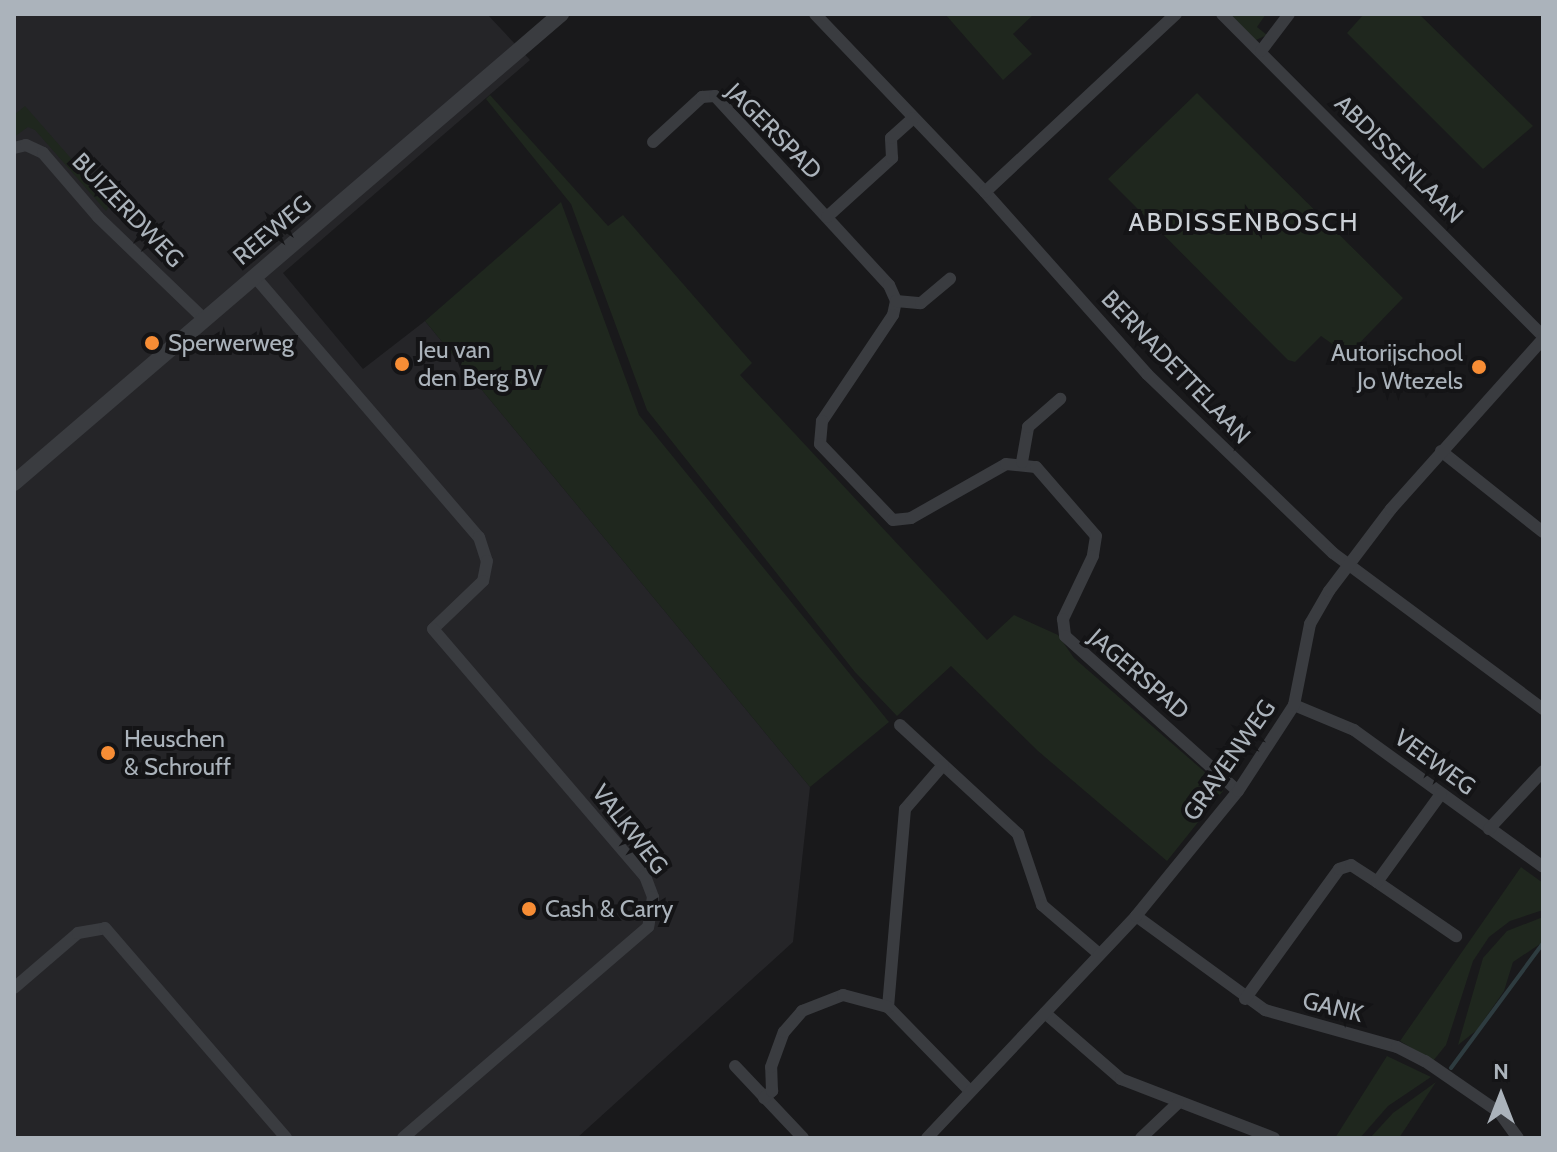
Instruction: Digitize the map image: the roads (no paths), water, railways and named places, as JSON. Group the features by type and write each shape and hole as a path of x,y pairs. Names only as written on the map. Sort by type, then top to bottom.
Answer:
{"street":[{"name":"REEWEG","path":"14,483 561,14"},
{"name":"BERNADETTELAAN","path":"815,14 985,192 1147,374 1348,564 1543,709"},
{"path":"985,192 1176,14"},
{"name":"ABDISSENLAAN","path":"1222,14 1543,338"},
{"path":"1261,51 1289,14"},
{"name":"JAGERSPAD","path":"653,142 702,97 715,96 889,285 896,301"},
{"path":"827,217 892,158 891,138 913,118"},
{"name":"BUIZERDWEG","path":"14,148 26,145 43,153 98,217 204,319"},
{"name":"VALKWEG","path":"255,277 486,550 483,581 433,629 645,876 653,916 648,927 403,1138"},
{"path":"950,279 921,303 896,301 893,315 822,421 819,438 825,451 893,520 911,518 1006,464 1022,462 1028,427 1060,399"},
{"name":"GRAVENWEG","path":"927,1138 1136,916 1238,791 1294,705 1310,624 1348,564 1441,451 1543,338"},
{"path":"1441,451 1543,532"},
{"name":"JAGERSPAD","path":"1022,462 1036,467 1096,536 1093,556 1063,619 1068,641 1238,791"},
{"name":"VEEWEG","path":"1294,705 1354,730 1543,867"},
{"path":"900,725 1018,834 1042,905 1098,953"},
{"path":"888,1007 905,809 943,765"},
{"path":"1489,829 1543,771"},
{"path":"1377,882 1441,794"},
{"path":"1245,999 1343,866 1351,865 1456,936"},
{"name":"GANK","path":"1136,916 1245,999 1294,1020 1397,1047 1499,1112 1518,1138"},
{"path":"14,988 78,933 100,927 111,931 286,1138"},
{"path":"764,1098 772,1091 771,1067 784,1032 802,1011 843,995 888,1007 970,1091"},
{"path":"1045,1013 1121,1079 1274,1138"},
{"path":"735,1066 803,1138"},
{"path":"1141,1138 1178,1103"}],"waterway":[{"path":"1451,1068 1543,943"}],"place":[{"name":"Sperwerweg","path":"152,343"},
{"name":"Jeu van den Berg BV","path":"402,364"},
{"name":"Autorijschool Jo Wtezels","path":"1479,367"},
{"name":"Heuschen & Schrouff","path":"108,753"},
{"name":"Cash & Carry","path":"529,909"}],"district":[{"name":"ABDISSENBOSCH","path":"1244,223"}]}
